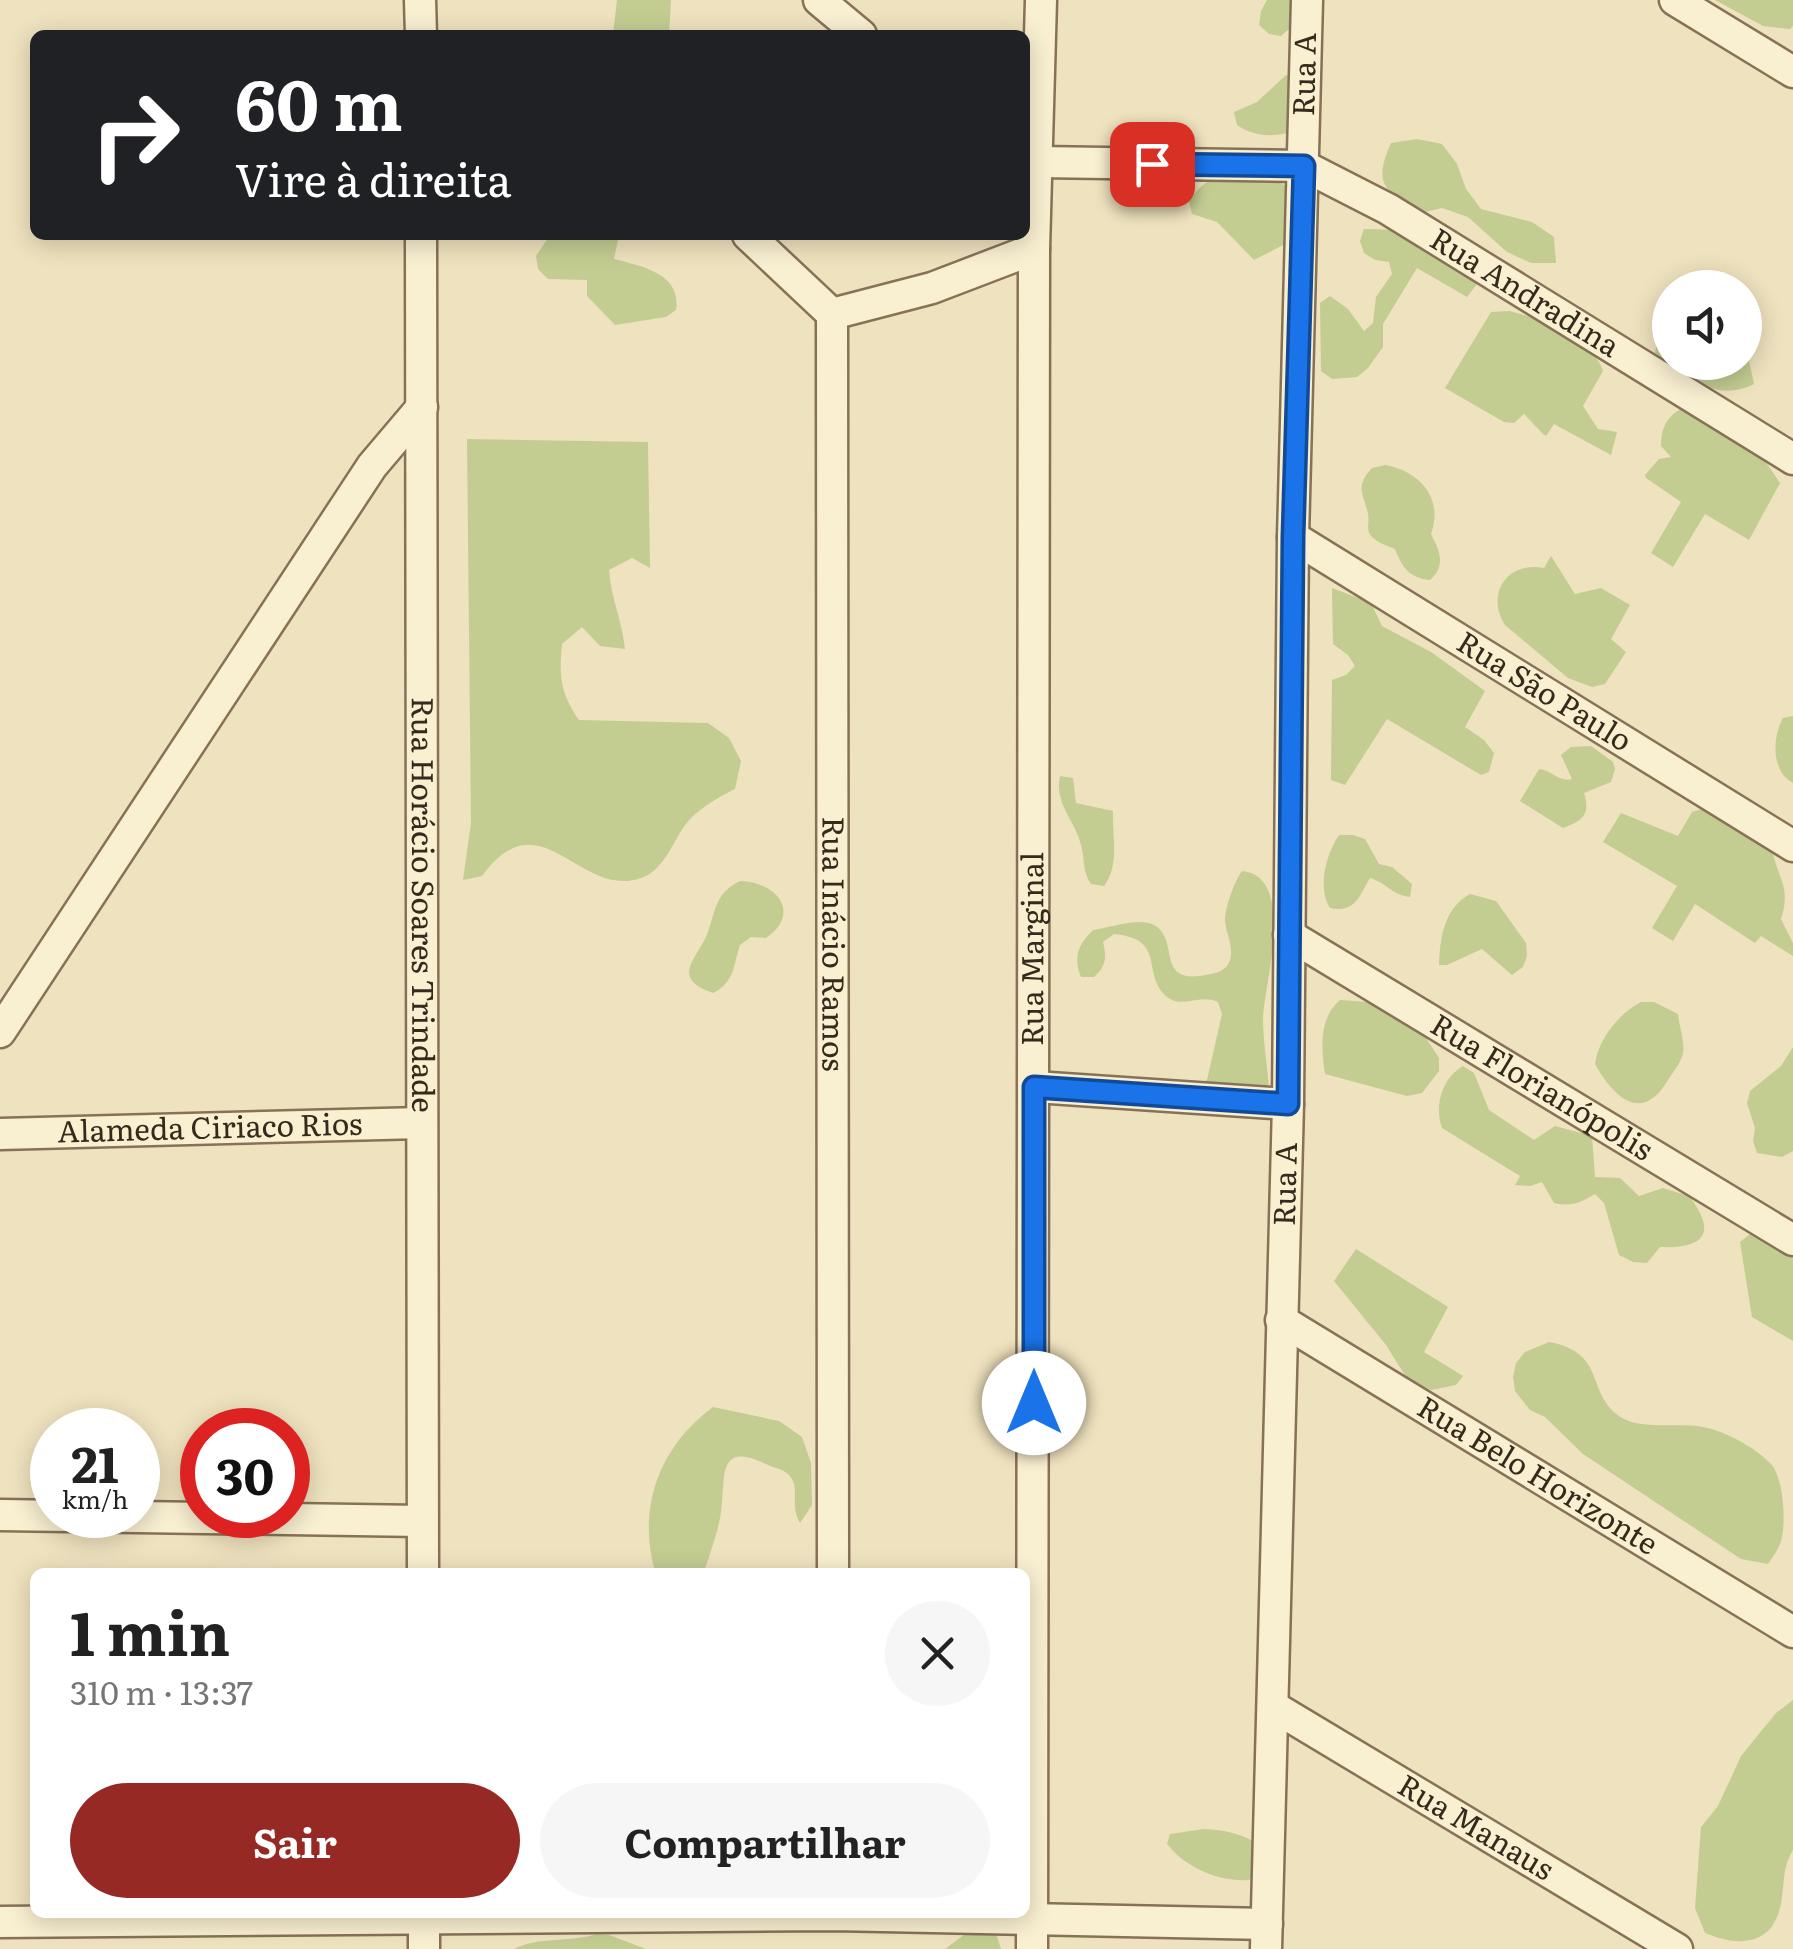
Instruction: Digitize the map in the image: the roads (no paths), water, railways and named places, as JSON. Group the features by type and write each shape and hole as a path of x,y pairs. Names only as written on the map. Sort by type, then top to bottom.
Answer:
{"street":[{"path":"818,0 855,30"},
{"name":"Rua Marginal","path":"1032,1949 1032,159 1042,0"},
{"name":"Rua A","path":"1267,1937 1288,1104 1293,537 1307,0"},
{"path":"1674,0 1793,72"},
{"path":"1032,159 1304,166"},
{"name":"Rua Andradina","path":"1304,166 1388,210 1793,458"},
{"name":"Rua Horácio Soares Trindade","path":"422,240 422,1568"},
{"path":"753,240 832,314 932,288 1034,249"},
{"name":"Rua Inácio Ramos","path":"832,314 833,1568"},
{"path":"0,1032 372,466 422,407"},
{"name":"Rua São Paulo","path":"1293,537 1793,846"},
{"name":"Rua Florianópolis","path":"1288,935 1793,1240"},
{"path":"1034,1087 1288,1104"},
{"name":"Alameda Ciriaco Rios","path":"0,1134 421,1123"},
{"name":"Rua Belo Horizonte","path":"1281,1320 1793,1632"},
{"path":"0,1515 422,1521"},
{"name":"Rua Manaus","path":"1274,1707 1677,1949"},
{"path":"1030,1917 1267,1937"},
{"path":"0,1922 424,1927 707,1918"}]}
